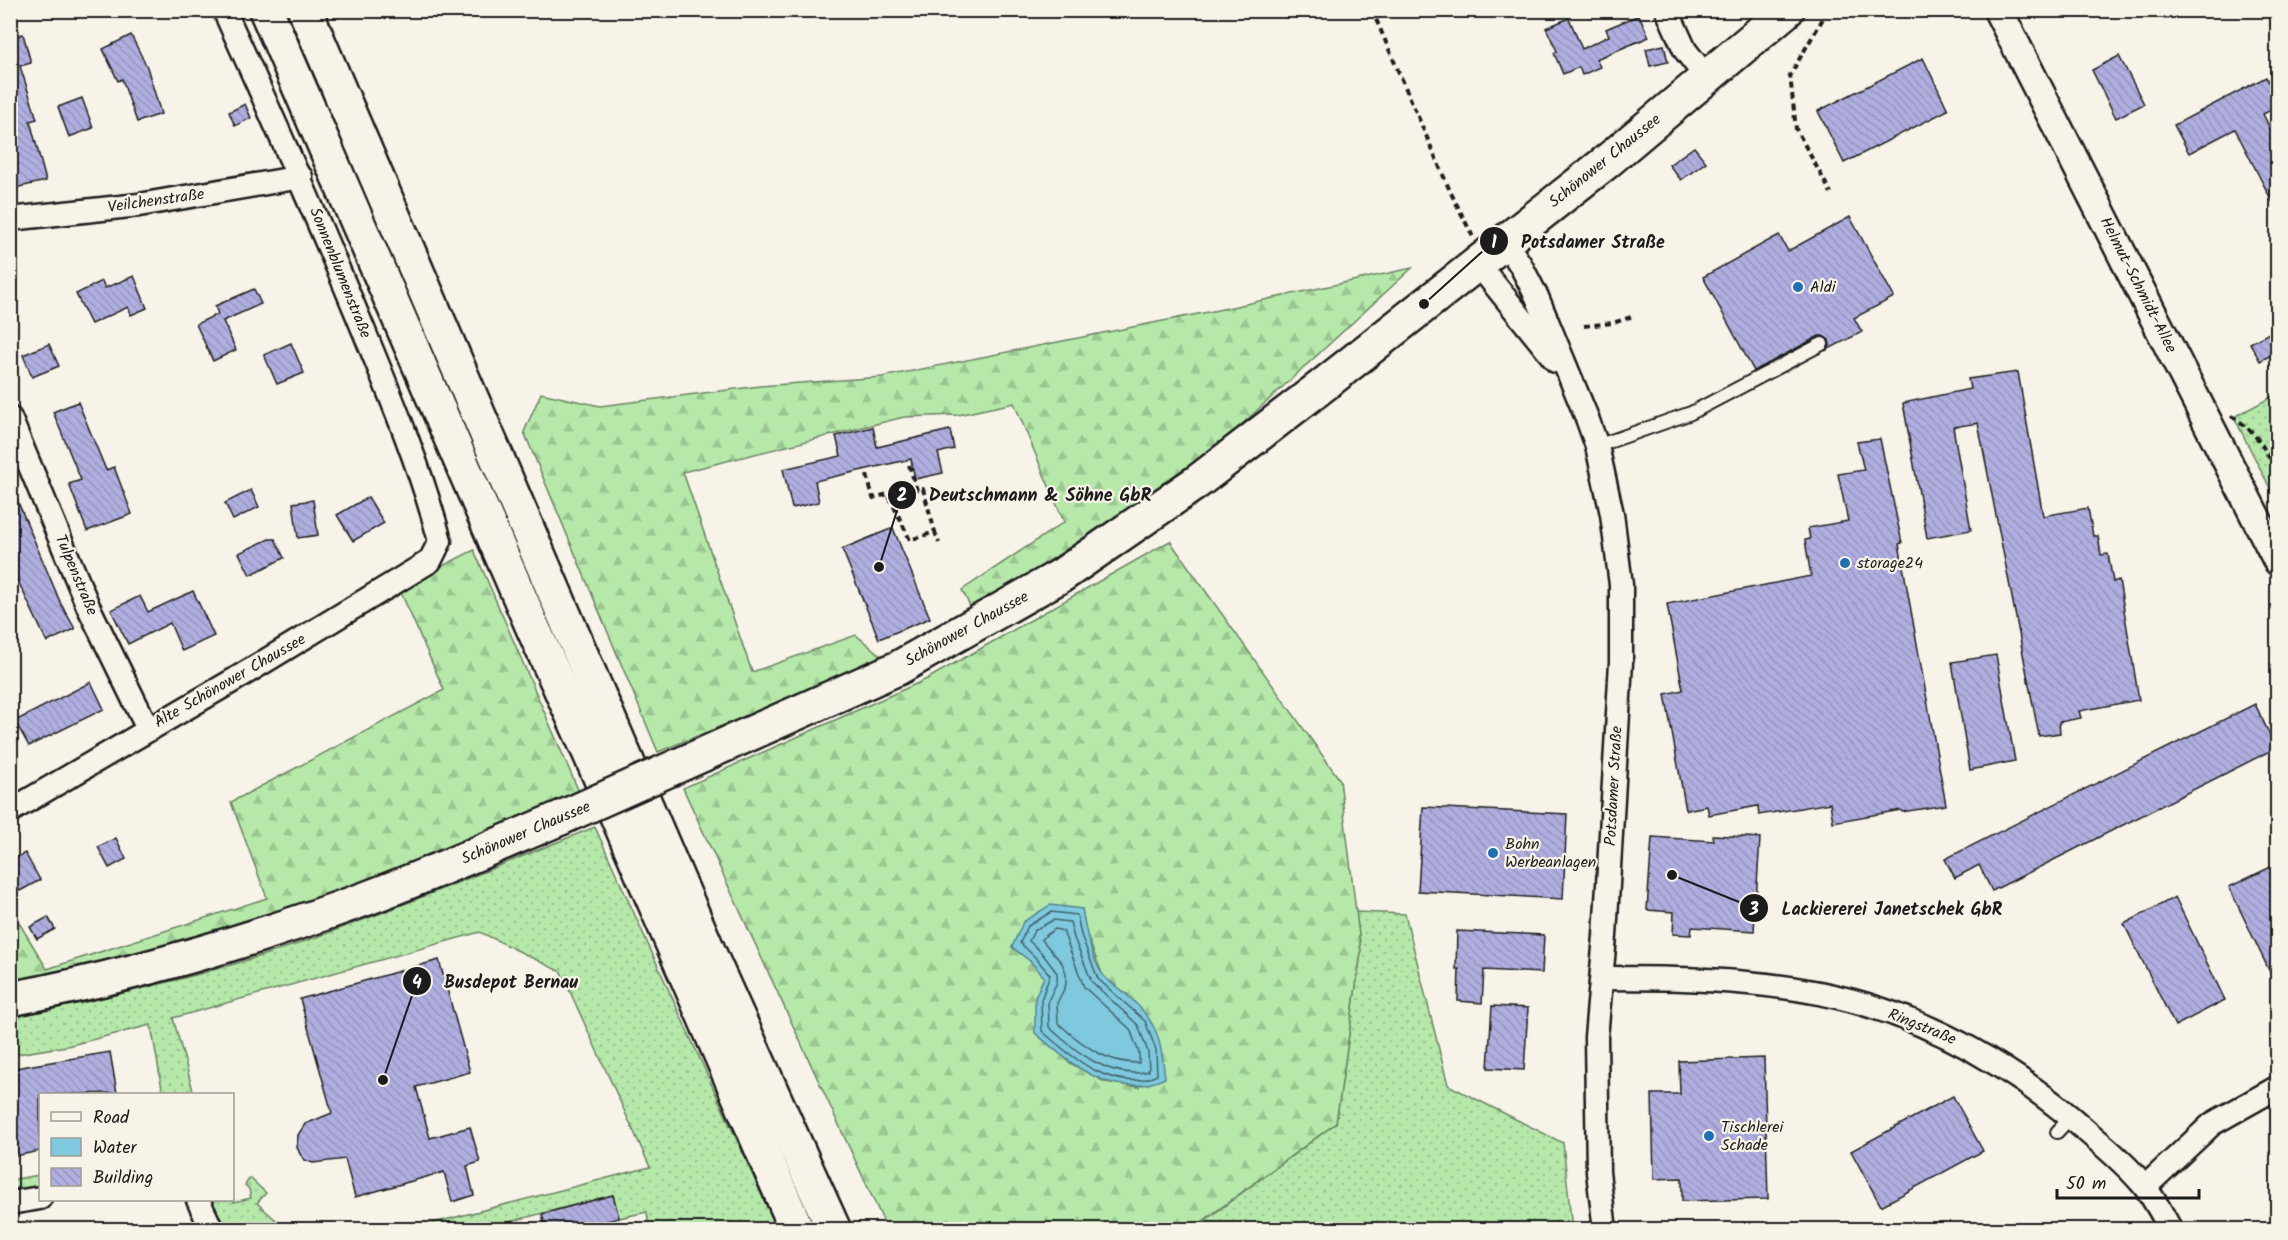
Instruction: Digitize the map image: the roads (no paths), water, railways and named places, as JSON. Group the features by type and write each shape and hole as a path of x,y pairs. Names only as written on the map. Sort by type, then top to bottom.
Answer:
{"main road":[{"path":"266,10 533,628 797,1230"},
{"path":"305,10 632,768 713,962 834,1230"},
{"name":"Schönower Chaussee","path":"10,999 149,967 230,944 295,923 442,869 898,668 1062,575 1197,482 1486,249 1605,163 1787,10"}],"street":[{"name":"Sonnenblumenstraße","path":"224,10 301,177 407,437 429,499 440,542"},
{"path":"1667,10 1684,50 1706,77"},
{"name":"Helmut-Schmidt-Allee","path":"1998,10 2277,561"},
{"name":"Veilchenstraße","path":"10,219 139,205 301,177"},
{"name":"Potsdamer Straße","path":"1486,249 1574,383"},
{"name":"Potsdamer Straße","path":"1486,249 1525,273 1574,383 1597,446 1612,514 1621,585 1621,662 1602,978 1596,1037 1598,1172 1605,1230"},
{"name":"Tulpenstraße","path":"10,418 88,606 148,729"},
{"name":"Alte Schönower Chaussee","path":"10,811 234,680 430,561 440,542"},
{"name":"Ringstraße","path":"1602,978 1760,984 1848,1000 1918,1023 1956,1040 1999,1065 2058,1106 2064,1125 2121,1161 2145,1187 2172,1230"},
{"path":"2145,1187 2212,1124 2277,1087"},
{"path":"10,1203 39,1198"},
{"path":"198,1201 212,1230"}],"lane":[{"path":"1597,446 1691,413 1822,344"}],"water":[{"path":"1050,905 1082,909 1099,969 1106,978 1138,1005 1152,1023 1162,1053 1165,1078 1146,1084 1128,1086 1111,1083 1079,1068 1035,1033 1035,998 1044,977 1030,961 1012,947 1023,922"}],"place":[{"name":"Aldi","path":"1798,287"},
{"name":"Potsdamer Straße","path":"1424,304"},
{"name":"storage24","path":"1845,563"},
{"name":"Deutschmann & Söhne GbR","path":"879,567"},
{"name":"Bohn Werbeanlagen","path":"1493,853"},
{"name":"Lackiererei Janetschek GbR","path":"1672,875"},
{"name":"Busdepot Bernau","path":"383,1080"},
{"name":"Tischlerei Schade","path":"1709,1136"}]}
